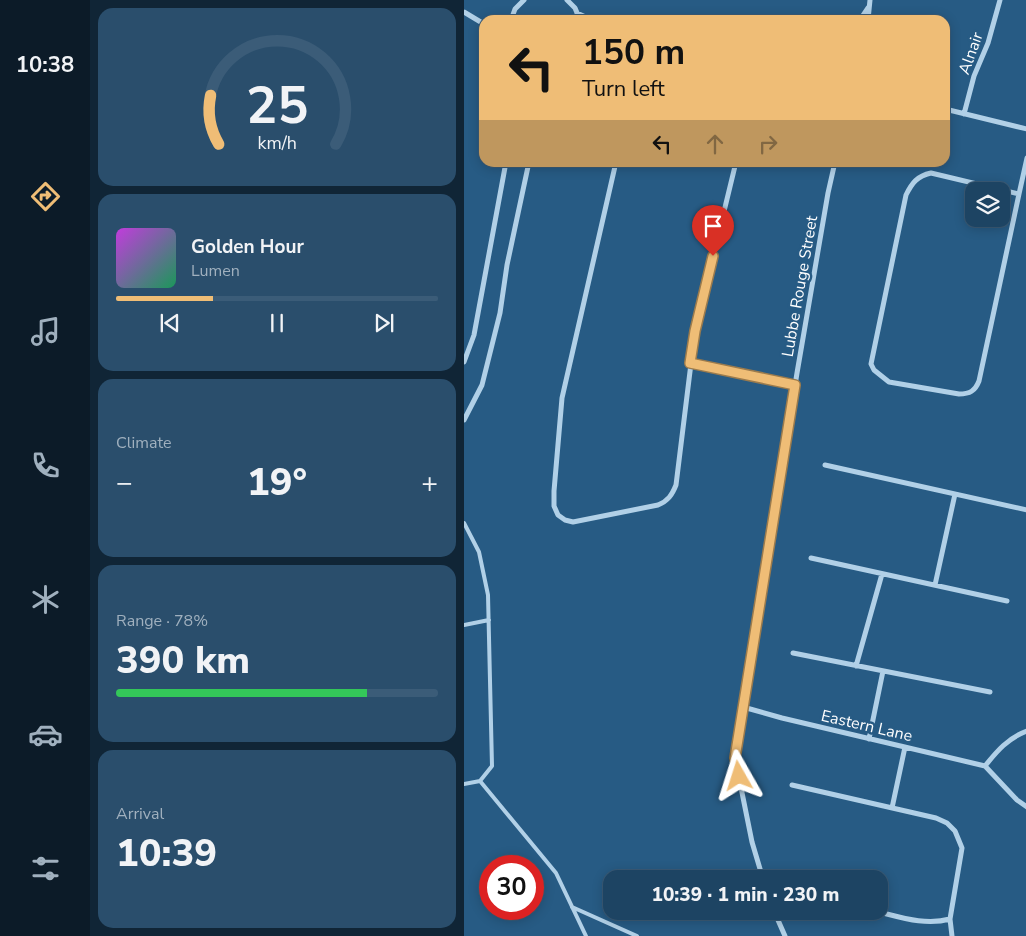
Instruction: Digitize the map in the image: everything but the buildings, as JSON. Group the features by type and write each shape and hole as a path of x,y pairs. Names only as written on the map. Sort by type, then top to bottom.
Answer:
{"street":[{"path":"513,15 520,0"},
{"path":"568,0 578,15"},
{"path":"868,15 870,0"},
{"name":"Alnair","path":"964,114 974,76 988,43 1000,0"},
{"path":"863,15 869,7"},
{"path":"464,12 479,21"},
{"path":"577,12 583,15"},
{"path":"950,110 1026,129"},
{"path":"1019,194 931,173 920,176 911,185 906,195 871,355 871,364 881,377 889,382 959,394 966,394 973,391 976,387 982,369 1019,194 1026,158"},
{"path":"464,362 474,335 505,167"},
{"path":"464,420 482,385 500,313 507,265 528,167"},
{"path":"615,167 562,398 554,506 558,515 565,520 573,522 658,505 666,501 672,494 676,485 695,331 735,167"},
{"name":"Lubbe Rouge Street","path":"760,870 752,842 735,758 795,385 833,167"},
{"path":"690,363 795,385"},
{"path":"825,465 1026,510"},
{"path":"935,585 955,494"},
{"path":"811,558 1007,601"},
{"path":"856,666 882,574"},
{"path":"793,654 990,692"},
{"path":"869,739 883,671"},
{"name":"Eastern Lane","path":"743,707 985,766"},
{"path":"1026,731 1017,735 999,749 985,766 1026,807"},
{"path":"892,808 905,747"},
{"path":"792,785 936,818 947,823 955,831 962,848 950,919 952,936"},
{"path":"888,914 923,922 950,919"},
{"path":"778,920 785,936"}],"lane":[{"path":"464,522 479,552 488,595 492,766 480,780 464,784"},
{"path":"464,625 489,620"},
{"path":"480,780 556,873 586,936"},
{"path":"572,907 637,936"}],"route":[{"path":"713,256 695,331 690,363 795,385 735,758 739,776"}]}
